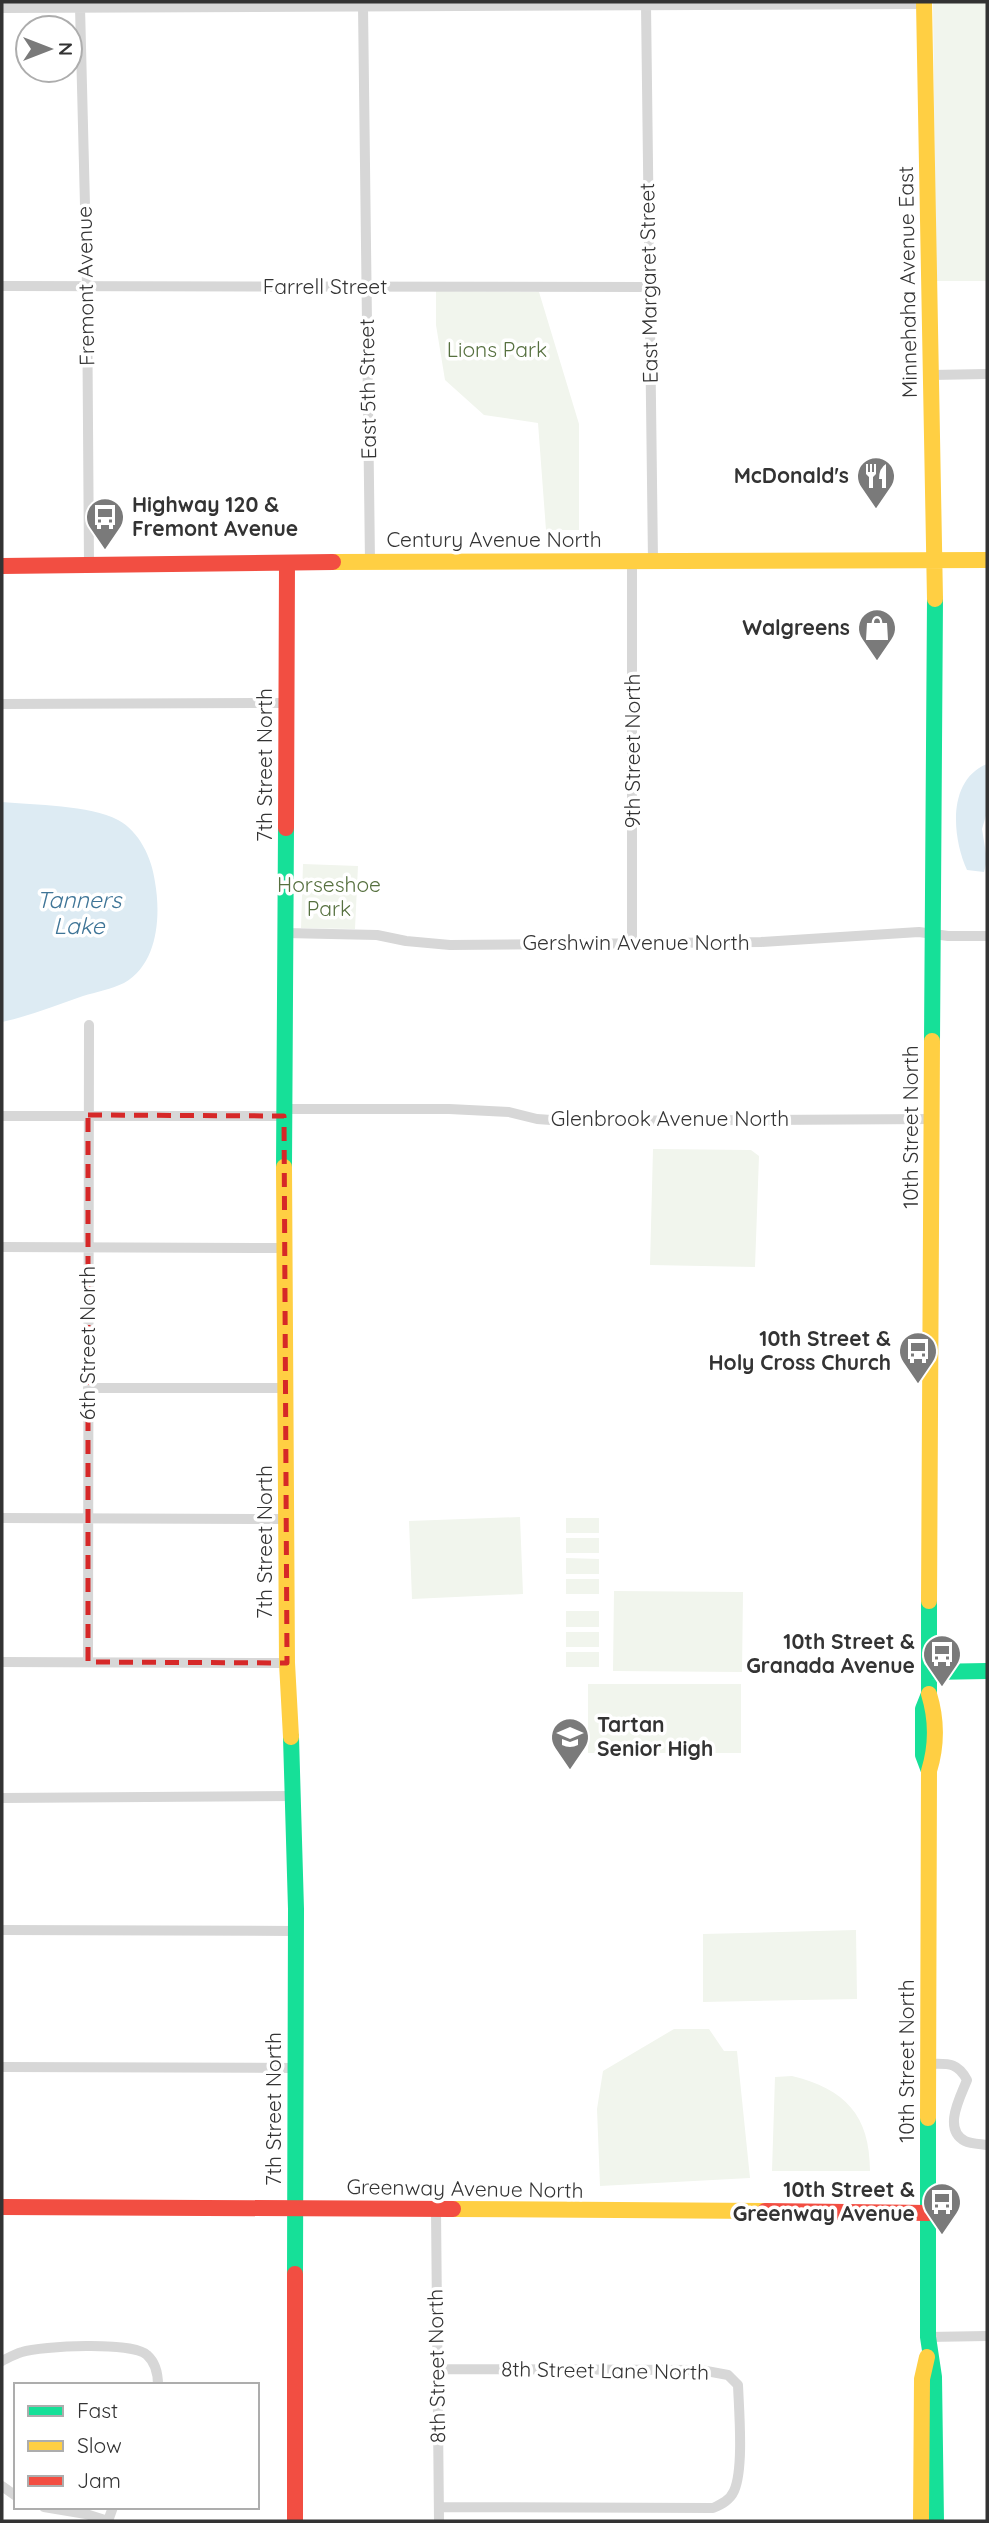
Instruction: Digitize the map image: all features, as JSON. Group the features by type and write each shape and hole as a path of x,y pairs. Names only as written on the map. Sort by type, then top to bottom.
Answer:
{"main road":[{"name":"Minnehaha Avenue East","path":"924,3 935,561"},
{"name":"Century Avenue North","path":"2,566 987,560"},
{"name":"10th Street North","path":"921,2521 922,2379 928,2344 929,1771 934,1755 934,1708 929,1694 929,1672 935,561"},
{"name":"7th Street North","path":"287,563 284,1248 287,1662 294,1796 295,2521"},
{"path":"929,1672 987,1671"},
{"name":"Greenway Avenue North","path":"2,2207 928,2213"},
{"name":"10th Street North","path":"928,2344 934,2377 936,2521"}],"street":[{"path":"2,8 924,3"},
{"name":"East Margaret Street","path":"646,5 653,561"},
{"name":"East 5th Street","path":"363,6 370,562"},
{"name":"Fremont Avenue","path":"80,8 87,285 89,565"},
{"name":"Farrell Street","path":"2,286 649,287"},
{"path":"930,375 987,374"},
{"name":"9th Street North","path":"632,561 632,942"},
{"path":"2,704 287,703"},
{"name":"Gershwin Avenue North","path":"285,933 377,935 450,945 761,942 919,932 987,936"},
{"name":"6th Street North","path":"88,1662 89,1025"},
{"name":"Glenbrook Avenue North","path":"2,1116 449,1109 509,1112 537,1119 565,1121 932,1119"},
{"path":"2,1247 284,1248"},
{"path":"88,1388 285,1388"},
{"path":"2,1518 286,1519"},
{"path":"2,1662 287,1662"},
{"path":"2,1798 294,1796"},
{"path":"2,1930 295,1931"},
{"path":"927,2064 951,2064 961,2069 967,2080 954,2118 954,2126 959,2136 966,2141 987,2145"},
{"path":"2,2067 295,2068"},
{"name":"8th Street North","path":"436,2210 439,2521"},
{"path":"928,2344 987,2336"},
{"path":"2,2361 23,2351 77,2346 126,2346 148,2355 158,2374 158,2383"},
{"name":"8th Street Lane North","path":"437,2369 715,2372 728,2375 738,2385 739,2424 738,2479 733,2493 725,2502 713,2508 439,2507"},
{"path":"56,2509 108,2521"}],"highlighted area":[{"path":"88,1115 284,1116 287,1663 88,1662"}],"green space":[{"path":"933,2 987,2 987,281 936,281"},
{"name":"Lions Park","path":"436,291 539,292 579,424 579,530 546,530 538,423 484,415 445,380 436,325"},
{"name":"Horseshoe Park","path":"303,864 358,866 355,929 301,928"},
{"path":"653,1149 751,1150 759,1156 755,1267 650,1265"},
{"path":"520,1517 523,1594 412,1599 409,1521"},
{"path":"566,1518 599,1518 599,1533 566,1533"},
{"path":"566,1538 599,1538 599,1553 566,1553"},
{"path":"566,1558 599,1559 599,1574 566,1574"},
{"path":"566,1579 599,1579 599,1594 566,1594"},
{"path":"614,1591 743,1592 742,1672 613,1671"},
{"path":"566,1611 599,1611 599,1627 566,1627"},
{"path":"566,1632 599,1632 599,1647 566,1647"},
{"path":"566,1652 599,1652 599,1667 566,1667"},
{"path":"588,1684 741,1684 741,1753 588,1753"},
{"path":"856,1930 857,1999 703,2002 703,1934"},
{"path":"674,2029 709,2029 724,2051 737,2051 750,2178 600,2186 597,2109 603,2071"},
{"path":"792,2076 827,2088 851,2107 865,2134 870,2171 772,2171 775,2077"}],"water":[{"path":"987,764 987,812 982,829 987,860 984,872 967,870 958,842 956,811 965,783 974,772"},
{"name":"Tanners Lake","path":"2,802 93,811 125,825 138,838 148,855 157,895 157,924 144,964 124,983 2,1022"}],"traffic: fast":[{"path":"932,1041 935,599"},
{"path":"284,1167 286,828"},
{"path":"929,1601 929,1694 923,1709 923,1755 929,1771"},
{"path":"929,1672 987,1671"},
{"path":"291,1737 296,1909 295,2274"},
{"path":"928,2118 928,2337 934,2377 936,2521"}],"traffic: slow":[{"path":"924,2 935,599"},
{"path":"333,562 987,560"},
{"path":"929,1601 932,1041"},
{"path":"284,1167 287,1663 291,1737"},
{"path":"928,2118 929,1771 935,1732 929,1694"},
{"path":"453,2209 765,2211"},
{"path":"921,2521 922,2379 927,2357"}],"traffic: jam":[{"path":"2,566 333,562"},
{"path":"286,828 287,563"},
{"path":"2,2207 453,2209"},
{"path":"765,2211 928,2213"},
{"path":"295,2274 295,2521"}],"place":[{"name":"McDonald's","path":"876,510"},
{"name":"Highway 120 & Fremont Avenue","path":"105,551"},
{"name":"Walgreens","path":"877,662"},
{"name":"10th Street & Holy Cross Church","path":"918,1385"},
{"name":"10th Street & Granada Avenue","path":"942,1688"},
{"name":"Tartan Senior High","path":"570,1771"},
{"name":"10th Street & Greenway Avenue","path":"942,2236"}]}
